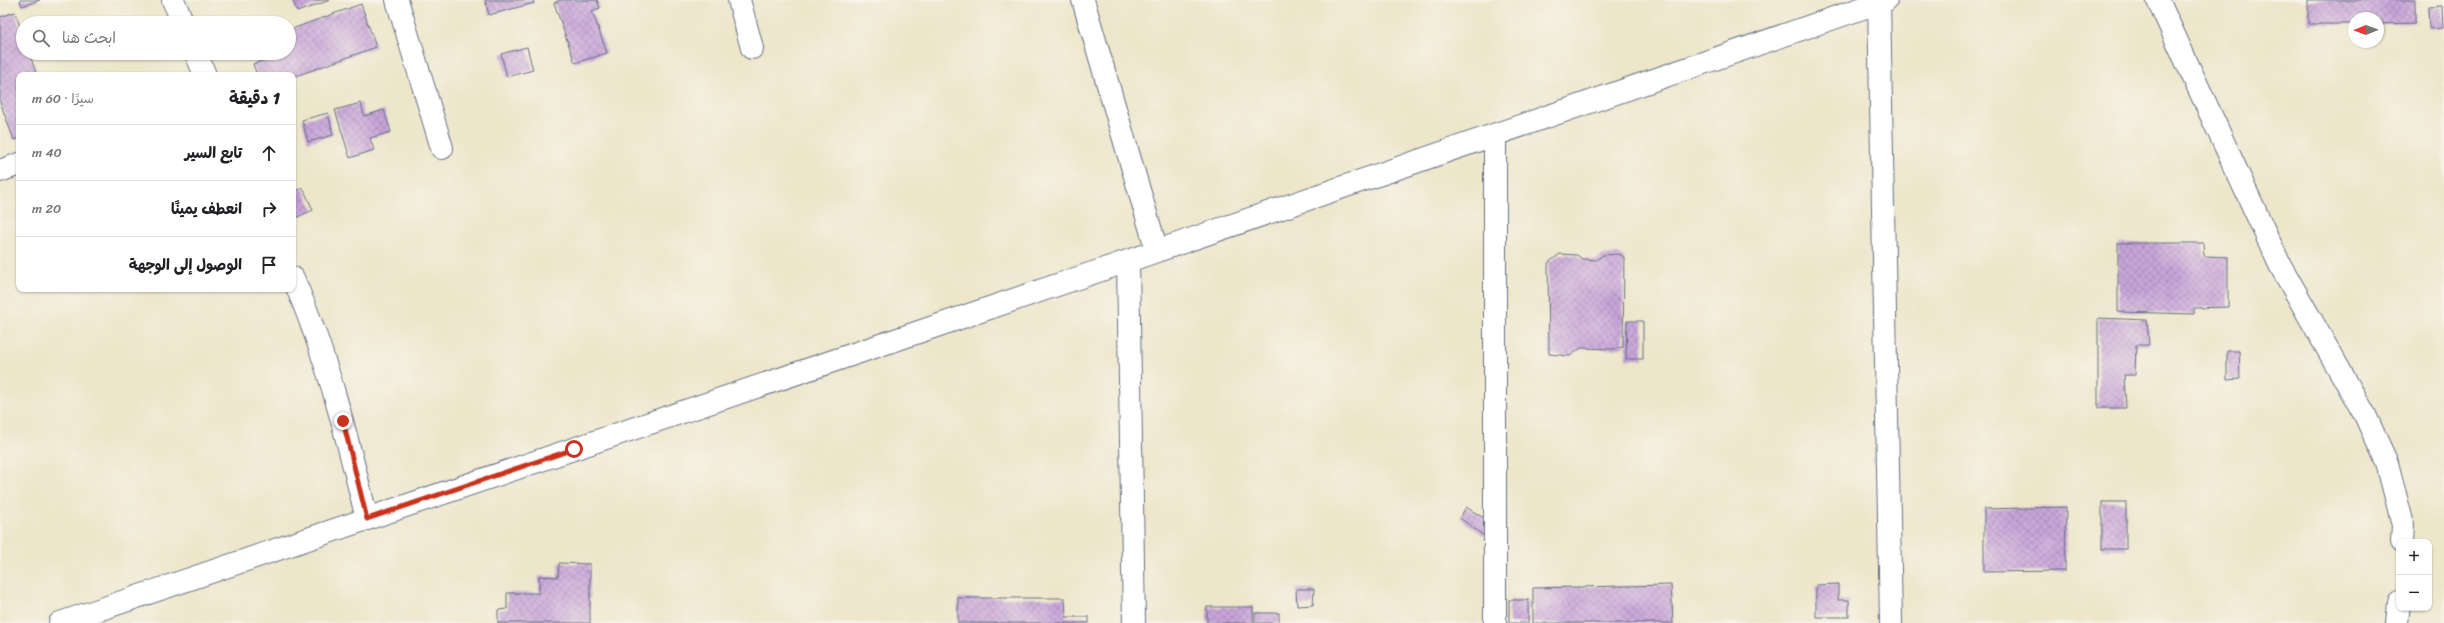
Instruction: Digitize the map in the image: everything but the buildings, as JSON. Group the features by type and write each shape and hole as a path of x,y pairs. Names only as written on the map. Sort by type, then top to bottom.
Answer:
{"street":[{"path":"173,0 180,16"},
{"path":"397,0 442,148"},
{"path":"738,0 752,48"},
{"path":"1083,0 1156,251"},
{"path":"2158,0 2280,265 2365,415 2387,463 2402,525 2402,539"},
{"path":"60,623 1128,261 1881,1 1891,623"},
{"path":"199,60 204,72"},
{"path":"1495,135 1495,623"},
{"path":"0,170 16,165"},
{"path":"1128,261 1134,623"},
{"path":"296,285 309,315 343,421 367,519"},
{"path":"2397,623 2398,611"}],"route":[{"path":"343,421 367,519 574,449"}]}
